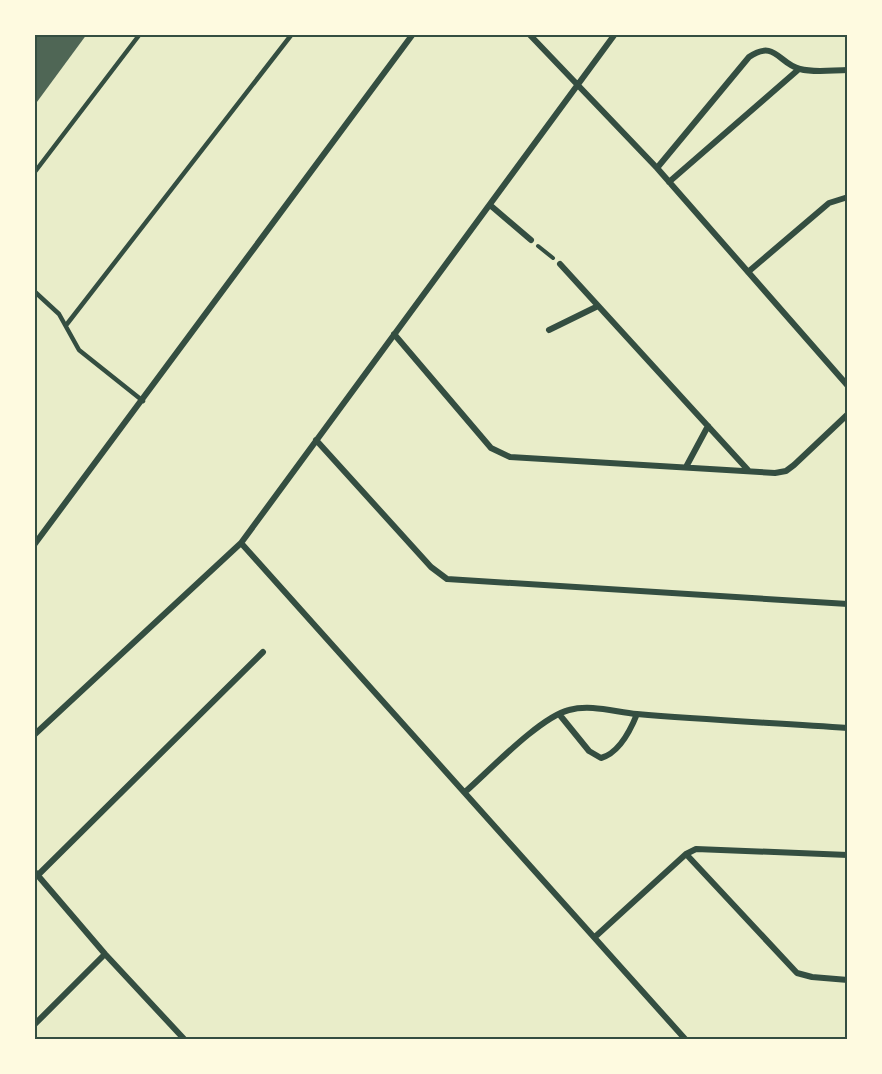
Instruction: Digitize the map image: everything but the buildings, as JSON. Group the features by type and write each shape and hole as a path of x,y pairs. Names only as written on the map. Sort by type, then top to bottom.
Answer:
{"street":[{"path":"34,545 413,34"},
{"path":"529,34 657,168 848,386"},
{"path":"34,735 242,543 615,34"},
{"path":"657,168 749,57 757,52 776,53 799,69 848,70"},
{"path":"669,182 799,69"},
{"path":"748,272 829,203 848,197"},
{"path":"490,205 531,240"},
{"path":"560,264 748,470"},
{"path":"549,330 598,306"},
{"path":"394,334 491,448 498,453 525,458 786,471 848,414"},
{"path":"686,467 708,426"},
{"path":"316,440 431,567 447,579 848,604"},
{"path":"242,543 687,1040"},
{"path":"185,1040 105,954 36,873 263,652"},
{"path":"465,792 526,737 559,714 586,708 637,714 848,728"},
{"path":"559,714 589,751 601,758 611,753 630,730 637,714"},
{"path":"596,936 686,854 696,849 848,855"},
{"path":"686,854 797,973 812,977 848,980"},
{"path":"34,1025 105,954"}],"lane":[{"path":"34,173 140,34"},
{"path":"67,324 292,34"},
{"path":"34,291 67,324 79,350 143,401"}],"path":[{"path":"531,240 560,264"}]}
